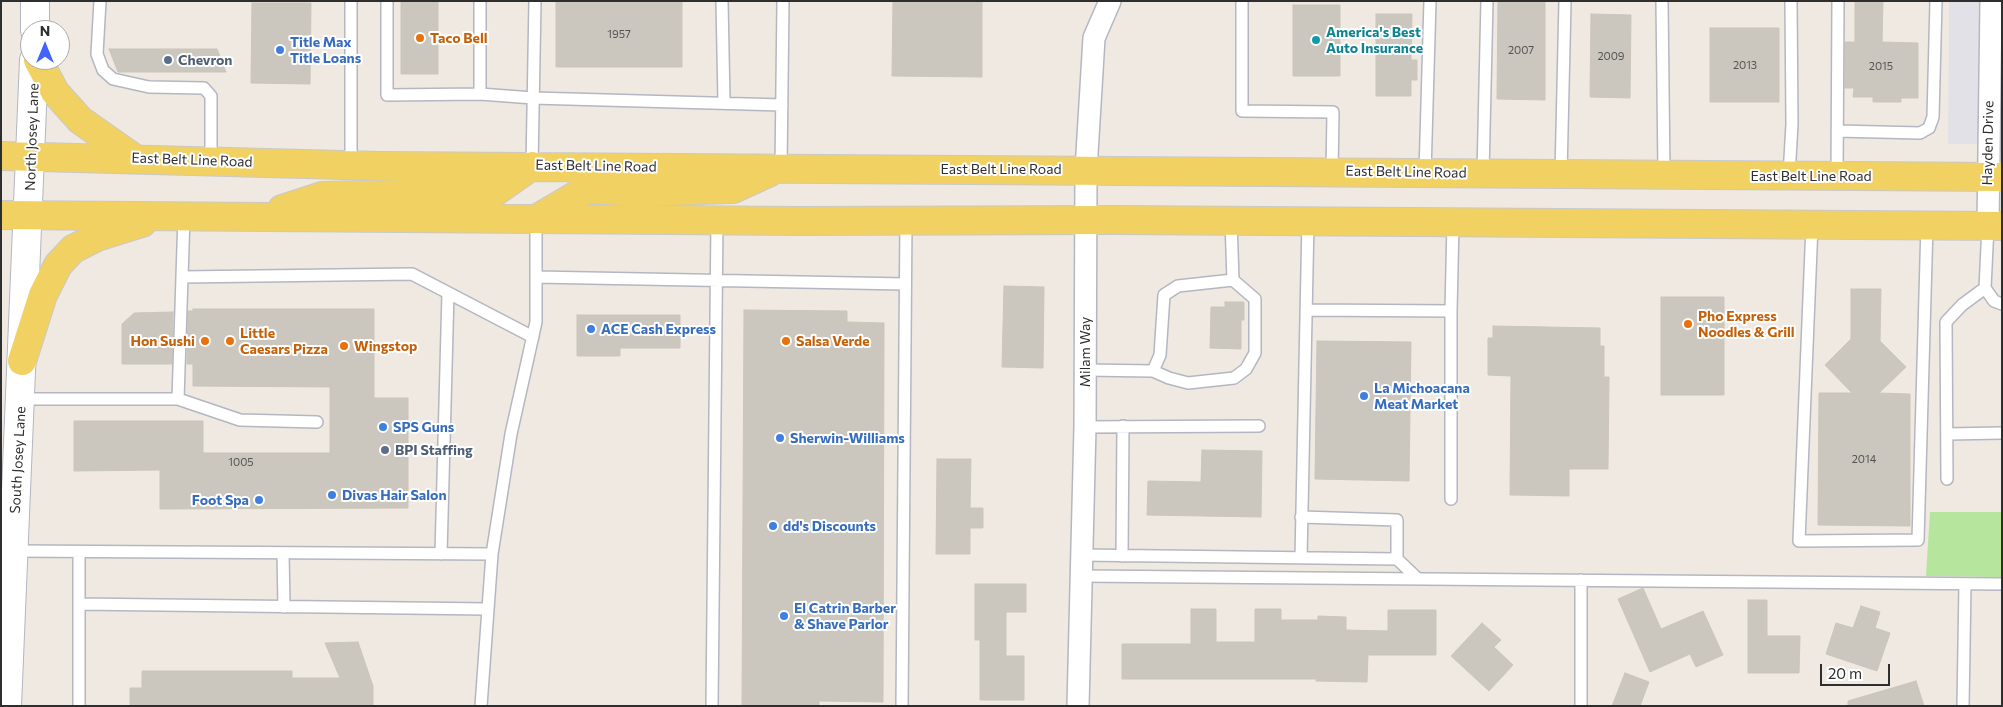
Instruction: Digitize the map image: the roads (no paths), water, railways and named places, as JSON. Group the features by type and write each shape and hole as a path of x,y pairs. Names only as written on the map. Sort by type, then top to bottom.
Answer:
{"main road":[{"path":"35,1 35,20"},
{"name":"North Josey Lane","path":"29,214 36,70"},
{"path":"42,70 54,92 80,120 134,158"},
{"name":"East Belt Line Road","path":"1,156 351,165 1995,177"},
{"path":"256,216 322,196 495,192 532,166"},
{"path":"536,219 587,190 639,192 732,189 781,168"},
{"path":"1,214 717,221 1085,220 1995,226"},
{"name":"South Josey Lane","path":"7,706 29,214"},
{"path":"22,361 43,295 58,265 70,252 97,237 174,216"}],"street":[{"name":"Milam Way","path":"1078,706 1086,427 1086,170 1094,38 1110,1"},
{"name":"Hayden Drive","path":"1991,1 1995,226"}],"lane":[{"path":"100,1 98,54 103,70 113,79 149,87 204,88 211,96 210,161"},
{"path":"351,1 351,165"},
{"path":"387,1 387,95 480,94 533,98 782,105"},
{"path":"480,1 480,94"},
{"path":"532,166 535,1"},
{"path":"722,1 724,102"},
{"path":"781,168 783,1"},
{"path":"1242,1 1242,111 1333,112 1332,172"},
{"path":"1425,172 1430,1"},
{"path":"1483,173 1487,1"},
{"path":"1561,174 1565,1"},
{"path":"1662,1 1664,175"},
{"path":"1789,176 1792,115 1791,1"},
{"path":"1837,176 1838,1"},
{"path":"1837,130 1920,133 1929,128 1933,117 1936,1"},
{"path":"174,216 182,277 178,399"},
{"path":"481,706 492,554 511,434 536,322 536,219"},
{"path":"712,706 717,221"},
{"path":"902,706 906,221"},
{"path":"1231,221 1233,280"},
{"path":"1301,558 1308,222"},
{"path":"1451,499 1453,223"},
{"path":"1812,225 1799,541 1918,540 1927,225"},
{"path":"1947,479 1946,322 1962,305 1985,288 1995,226"},
{"path":"182,277 412,274 533,337"},
{"path":"536,277 906,284"},
{"path":"1085,370 1153,371 1188,383 1234,378 1246,369 1255,353 1255,299 1233,280 1178,286 1164,295 1160,355 1153,371"},
{"path":"1985,288 1994,300 2002,304"},
{"path":"441,554 448,293"},
{"path":"1306,310 1452,310"},
{"path":"21,399 178,399 240,420 318,422"},
{"path":"1122,426 1122,556"},
{"path":"1086,427 1259,426"},
{"path":"1947,434 2002,433"},
{"path":"1301,517 1397,520 1397,559"},
{"path":"14,552 492,554"},
{"path":"79,552 79,706"},
{"path":"283,553 284,607"},
{"path":"1081,566 1122,556 1397,559 1418,579"},
{"path":"1081,566 1418,579 2002,584"},
{"path":"1581,580 1581,706"},
{"path":"1963,706 1965,584"},
{"path":"79,604 488,609"}],"place":[{"name":"Taco Bell","path":"420,38"},
{"name":"America's Best Auto Insurance","path":"1316,40"},
{"name":"Title Max Title Loans","path":"280,50"},
{"name":"Chevron","path":"168,60"},
{"name":"Pho Express Noodles & Grill","path":"1688,324"},
{"name":"ACE Cash Express","path":"591,329"},
{"name":"Hon Sushi","path":"205,341"},
{"name":"Little Caesars Pizza","path":"230,341"},
{"name":"Salsa Verde","path":"786,341"},
{"name":"Wingstop","path":"344,346"},
{"name":"La Michoacana Meat Market","path":"1364,396"},
{"name":"SPS Guns","path":"383,427"},
{"name":"Sherwin-Williams","path":"780,438"},
{"name":"BPI Staffing","path":"385,450"},
{"name":"Divas Hair Salon","path":"332,495"},
{"name":"Foot Spa","path":"259,500"},
{"name":"dd's Discounts","path":"773,526"},
{"name":"El Catrin Barber & Shave Parlor","path":"784,616"}]}
